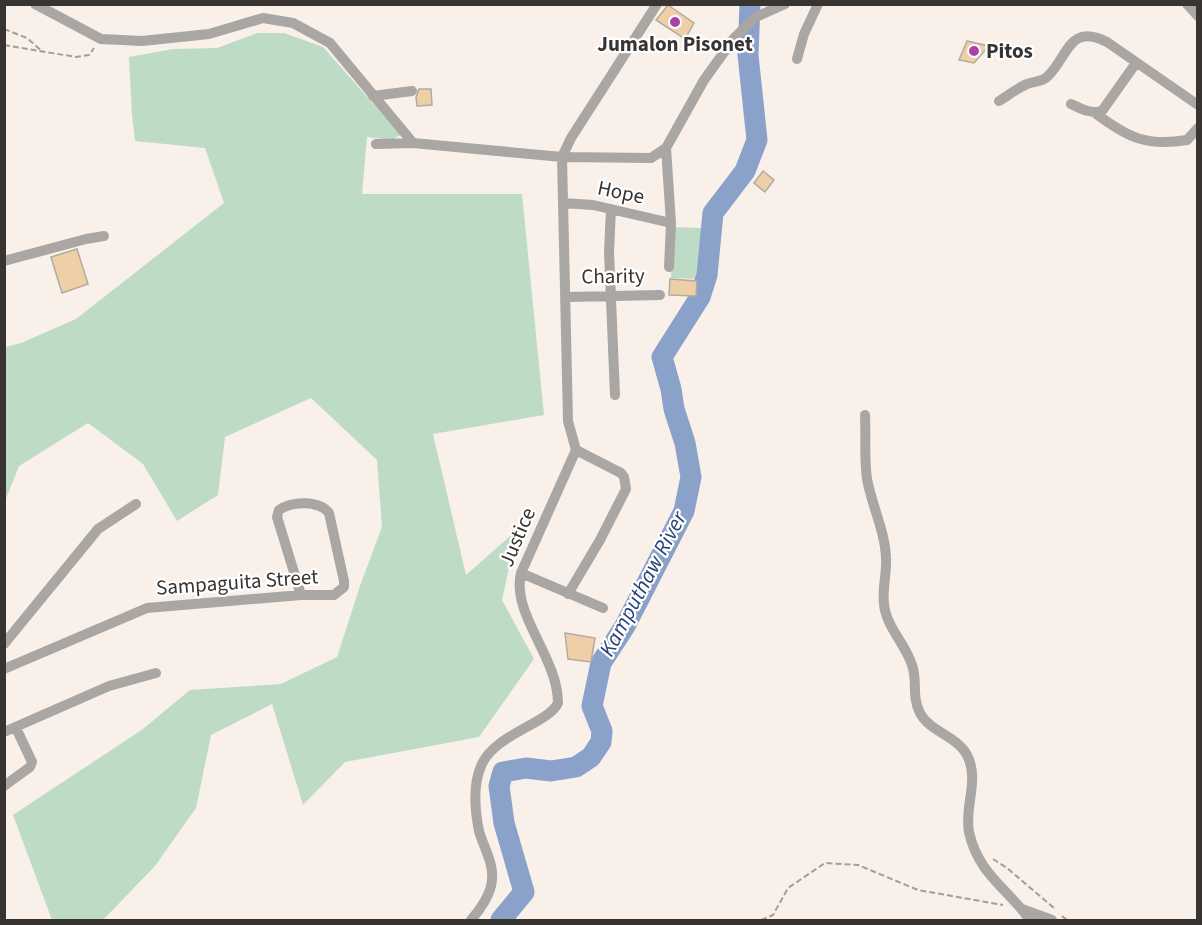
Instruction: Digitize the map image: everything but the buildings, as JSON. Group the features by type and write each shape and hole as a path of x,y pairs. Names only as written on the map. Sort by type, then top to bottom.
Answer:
{"street":[{"path":"35,4 101,39 142,41 209,34 263,18 293,23 330,43 413,143"},
{"path":"568,594 600,540 626,489 621,473 576,450 568,421 562,157 657,4"},
{"path":"376,144 413,143 562,157 651,158 666,148 704,80 735,37 756,17 785,4"},
{"path":"797,59 804,34 818,4"},
{"path":"1187,4 1197,16"},
{"path":"999,101 1028,83 1048,76 1077,39 1084,35 1093,35 1197,105"},
{"path":"1095,112 1102,111 1107,106 1136,63"},
{"path":"374,96 412,91"},
{"path":"1071,104 1095,112 1110,124 1144,141 1169,143 1187,140 1197,128"},
{"path":"666,148 671,223 669,267"},
{"name":"Hope","path":"563,203 593,205 671,223"},
{"path":"611,209 609,252 615,395"},
{"path":"4,261 105,236"},
{"name":"Charity","path":"566,297 660,295"},
{"path":"865,415 867,477 880,522 886,558 884,604 890,624 914,668 914,700 926,721 957,744 968,757 973,791 969,831 985,870 1022,909 1030,921"},
{"name":"Justice","path":"471,921 490,889 492,878 491,866 479,829 476,793 481,765 509,736 553,710 558,703 555,676 519,594 521,573 576,450"},
{"path":"4,644 98,529 136,504"},
{"name":"Sampaguita Street","path":"4,669 147,608 301,595 334,595 344,587 344,581 329,513 324,507 316,504 285,506 279,510 277,517 301,595"},
{"path":"521,573 603,608"},
{"path":"4,732 109,686 156,673"},
{"path":"4,786 30,767 32,762 16,728"},
{"path":"1022,909 1052,921"}],"path":[{"path":"4,29 27,38 44,53"},
{"path":"4,45 76,57 89,54 101,39"},
{"path":"991,858 1007,868 1067,921"},
{"path":"761,921 773,915 788,888 825,863 858,865 918,890 1022,909"}],"green space":[{"path":"257,33 284,33 323,47 401,135 391,140 367,137 362,194 522,194 544,415 433,434 466,575 517,530 502,600 534,659 479,737 345,762 303,805 272,704 211,735 196,808 155,866 103,920 52,920 13,815 143,729 190,690 281,684 337,657 382,527 377,460 311,398 225,437 218,495 177,521 143,464 88,423 19,466 5,501 5,347 21,343 76,319 224,203 205,148 135,141 129,57 173,49 217,48"},
{"path":"673,227 702,228 700,279 671,278"}],"waterway":[{"name":"Kamputhaw River","path":"501,920 524,892 504,823 499,786 503,772 526,768 551,771 576,767 591,757 601,742 602,731 592,706 601,663 625,626 684,511 691,477 685,443 674,409 662,357 700,297 707,275 713,213 745,171 757,140 748,55 750,4"}],"place":[{"name":"Jumalon Pisonet","path":"675,22"},
{"name":"Pitos","path":"974,51"}]}
